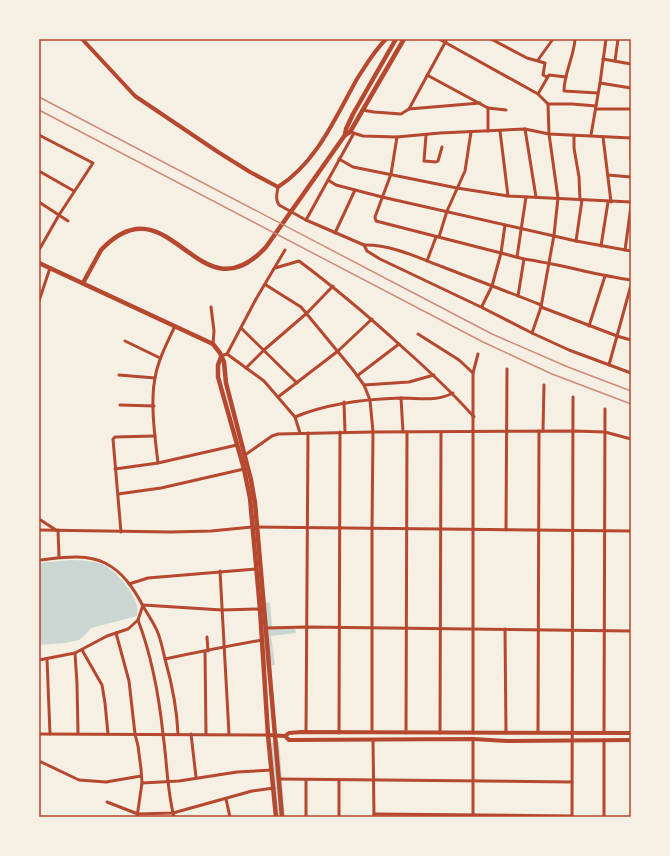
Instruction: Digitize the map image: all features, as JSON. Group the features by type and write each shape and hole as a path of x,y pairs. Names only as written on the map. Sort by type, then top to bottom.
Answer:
{"main road":[{"path":"83,283 100,250 119,234 134,229 160,232 200,261 215,268 229,268 245,264 258,256 295,208 345,135 346,129 353,114 396,39"},
{"path":"345,135 352,132 362,110 404,39"},
{"path":"39,263 213,344 224,362 226,383 254,493 256,568 268,735 276,817"},
{"path":"221,356 218,365 218,377 244,469 255,527 267,628 274,735 282,817"},
{"path":"229,416 234,416"}],"street":[{"path":"82,39 135,96 218,152 278,187"},
{"path":"386,39 370,58 316,151 290,179 278,187 276,202 279,206 306,220 364,245 370,244 428,261 518,296 589,326 631,340"},
{"path":"439,39 446,41 538,94 548,104 549,134 558,198 554,235 541,306 532,334"},
{"path":"491,39 527,58 545,63 543,75 547,77"},
{"path":"538,60 553,39"},
{"path":"576,39 566,77 565,92 598,93"},
{"path":"591,136 606,39"},
{"path":"615,61 618,39"},
{"path":"409,109 446,41"},
{"path":"603,59 631,64"},
{"path":"427,75 488,108 506,110"},
{"path":"538,94 549,75 566,77"},
{"path":"600,83 631,88"},
{"path":"362,110 401,114 409,109 480,103"},
{"path":"548,104 572,104 631,109"},
{"path":"488,108 488,131"},
{"path":"306,220 352,132 363,136 398,137 440,133 525,129 549,134 631,138"},
{"path":"525,129 536,197"},
{"path":"500,131 508,196"},
{"path":"428,261 447,211 465,171 471,132"},
{"path":"39,135 93,163 59,215 39,250"},
{"path":"426,135 424,161 438,161 442,147"},
{"path":"574,135 574,148 581,200 576,241"},
{"path":"398,137 391,174 375,217 376,221 524,259 549,262 605,276 631,280"},
{"path":"601,246 609,202 608,175 603,137"},
{"path":"631,141 631,160"},
{"path":"339,159 353,167 457,188 508,196 631,202"},
{"path":"39,171 74,191"},
{"path":"608,175 631,177"},
{"path":"328,180 336,185 382,197 576,241 631,251"},
{"path":"335,233 355,190"},
{"path":"517,257 526,197"},
{"path":"39,202 68,221"},
{"path":"625,250 631,206"},
{"path":"483,308 482,306 492,286 501,253 505,225"},
{"path":"364,245 367,251 380,259 483,308 532,334 631,373"},
{"path":"221,356 227,354 256,299 266,285 285,250"},
{"path":"518,296 524,259"},
{"path":"275,268 299,261 333,286 434,375 453,393 474,417"},
{"path":"39,301 50,268"},
{"path":"589,326 605,276"},
{"path":"266,285 301,306 364,385 370,400 374,432 372,528 372,732"},
{"path":"609,365 631,285"},
{"path":"246,368 264,350 307,313 333,286"},
{"path":"211,307 214,331 213,344"},
{"path":"278,397 338,351 372,319"},
{"path":"158,463 155,436 155,378 160,358 175,326"},
{"path":"241,328 297,383"},
{"path":"418,334 459,360 473,373"},
{"path":"125,341 160,358"},
{"path":"357,376 399,344"},
{"path":"227,354 264,381 295,417 300,433"},
{"path":"473,733 473,373 478,354"},
{"path":"506,530 507,369"},
{"path":"120,375 155,378"},
{"path":"364,385 409,382 434,375"},
{"path":"538,733 539,530 541,431 544,385"},
{"path":"295,417 310,410 344,402 401,398 431,399 453,393"},
{"path":"373,740 374,815 572,816 574,530 573,397"},
{"path":"401,398 405,432 407,529 406,733"},
{"path":"344,402 345,432"},
{"path":"120,405 154,406"},
{"path":"604,733 605,409"},
{"path":"245,455 275,434 300,433 574,431 605,432 631,440"},
{"path":"339,733 340,432"},
{"path":"440,733 441,432"},
{"path":"306,732 308,433"},
{"path":"121,532 112,440 114,438 155,436"},
{"path":"115,469 158,463 237,445"},
{"path":"118,494 161,488 244,469"},
{"path":"39,519 57,530"},
{"path":"39,530 121,532 211,531 255,527 631,531"},
{"path":"57,530 59,557"},
{"path":"39,560 59,557 95,559 105,563 119,573 129,584 157,630 172,682 176,703 178,734"},
{"path":"129,584 148,578 256,568"},
{"path":"220,571 229,734"},
{"path":"143,605 222,610 260,609"},
{"path":"39,660 75,653 107,636 128,629 138,620 143,605"},
{"path":"138,620 146,641 154,676 164,735 167,782 174,817"},
{"path":"267,628 307,627 631,631"},
{"path":"505,629 506,733"},
{"path":"116,633 130,681 135,734 138,746 142,783 138,816"},
{"path":"206,734 207,637"},
{"path":"165,659 262,640"},
{"path":"82,650 102,685 106,703 108,734"},
{"path":"75,653 78,733"},
{"path":"47,659 50,734"},
{"path":"39,734 229,734 285,736 289,733 306,732 372,732 631,734"},
{"path":"191,734 196,777"},
{"path":"285,736 289,740 631,740"},
{"path":"472,739 473,816"},
{"path":"604,740 604,817"},
{"path":"39,761 79,780 106,782 141,776"},
{"path":"142,783 167,782 237,772 272,770"},
{"path":"279,779 572,782"},
{"path":"306,780 306,817"},
{"path":"339,780 339,817"},
{"path":"107,802 138,816 173,813 252,792 274,788"},
{"path":"226,799 230,817"}],"shaded area":[{"path":"71,560 98,563 111,569 125,583 132,594 137,604 137,616 91,628 79,640 65,643 39,645 39,563"},
{"path":"270,602 272,626 295,627 296,633 271,636 275,665 262,666 258,604"},
{"path":"279,742 285,817 275,817 269,743"}],"railway":[{"path":"39,97 492,334 568,367 631,391"},
{"path":"39,110 483,342 552,374 631,404"}]}
